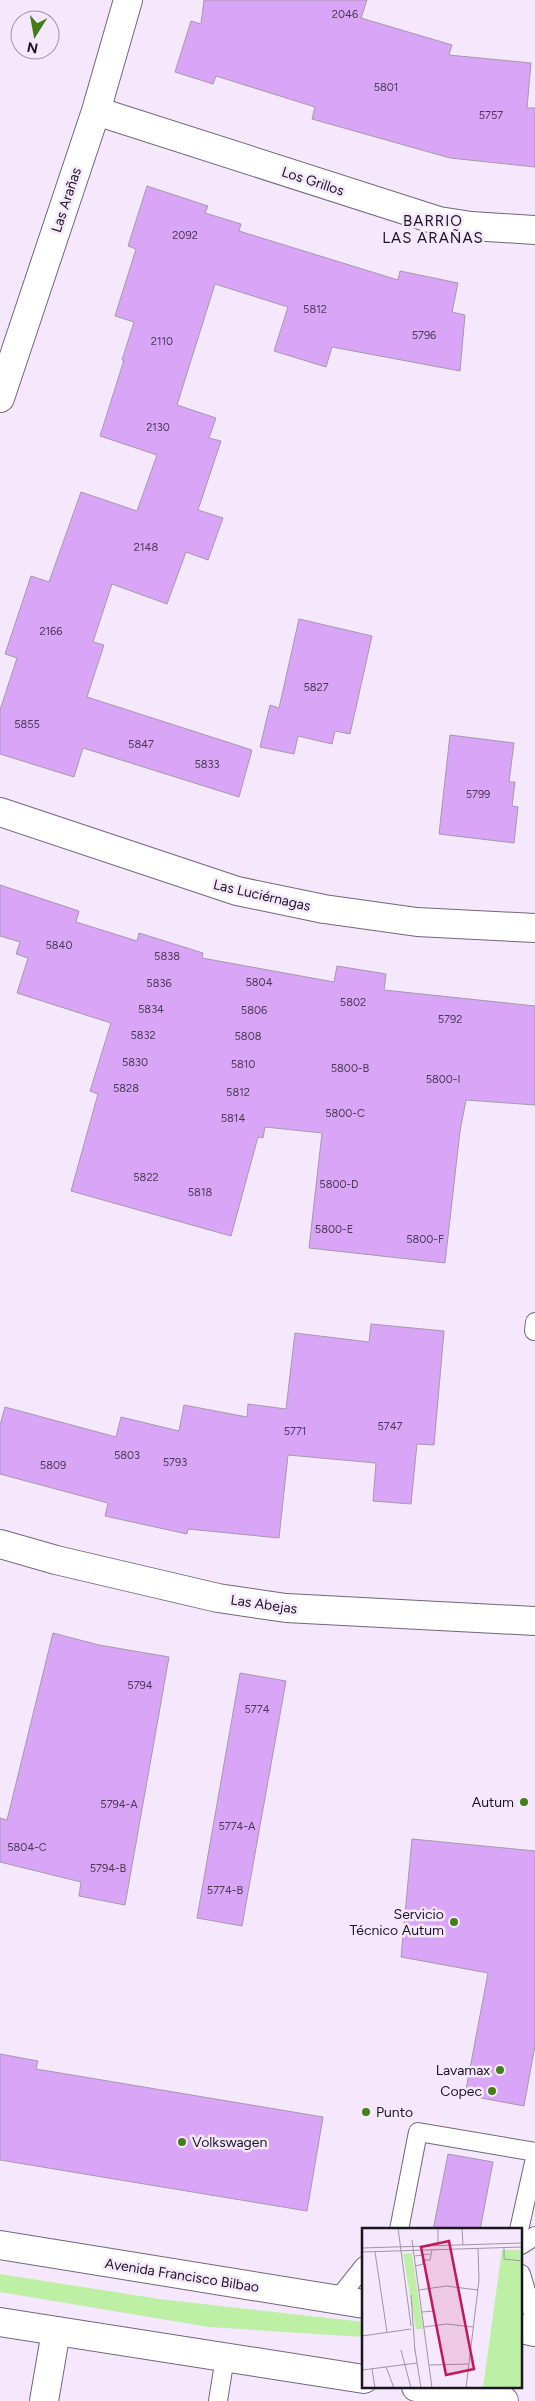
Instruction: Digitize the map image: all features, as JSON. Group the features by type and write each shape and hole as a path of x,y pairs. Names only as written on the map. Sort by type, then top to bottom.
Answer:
{"street":[{"name":"Las Arañas","path":"0,398 96,111 128,0"},
{"name":"Los Grillos","path":"96,111 438,221 472,226 535,230"},
{"name":"Las Luciérnagas","path":"0,812 237,892 324,909 417,922 535,928"},
{"name":"Las Abejas","path":"0,1544 56,1560 208,1596 286,1608 535,1621"},
{"name":"Avenida Francisco Bilbao","path":"0,2245 362,2304"},
{"path":"0,2322 362,2379"},
{"path":"522,2329 535,2332"},
{"path":"44,2401 56,2331"},
{"path":"422,2388 504,2401"}],"lane":[{"path":"534,1331 535,1322"},
{"path":"399,2228 418,2132 535,2152"},
{"path":"519,2228 535,2158"},
{"path":"522,2243 535,2236"},
{"path":"337,2300 362,2269"},
{"path":"522,2277 535,2321"},
{"path":"218,2401 225,2357"}],"green space":[{"path":"0,2274 159,2299 362,2322 362,2337 209,2327 0,2292"}],"building":[{"path":"204,0 367,0 361,18 452,45 449,55 531,63 527,108 535,108 535,167 450,158 312,119 315,107 216,76 213,84 175,72 191,21 201,24"},
{"path":"147,186 208,206 205,213 241,224 239,231 398,280 400,271 458,283 452,312 465,315 460,371 332,347 326,367 274,351 288,307 215,284 177,405 216,418 209,438 221,441 198,510 223,518 208,560 186,552 167,604 112,584 93,642 104,645 87,697 252,750 239,797 83,748 74,777 0,754 0,710 17,658 5,654 31,576 49,582 81,492 137,511 157,455 100,436 134,322 115,316 136,249 128,246"},
{"path":"299,619 372,636 350,734 335,731 332,744 298,736 294,754 260,747 270,705 279,708"},
{"path":"450,735 514,743 509,782 515,782 512,806 518,807 514,843 439,834"},
{"path":"0,885 79,911 76,922 137,941 139,933 203,953 202,958 334,982 337,966 386,974 384,990 535,1006 535,1105 466,1100 460,1131 445,1263 309,1248 322,1133 265,1127 263,1138 258,1137 231,1236 71,1191 98,1094 90,1091 111,1023 17,993 28,958 16,954 20,942 0,936"},
{"path":"371,1324 444,1331 434,1445 417,1444 411,1504 373,1501 376,1463 288,1455 279,1538 188,1529 187,1534 105,1516 108,1503 0,1474 0,1425 5,1407 116,1437 121,1417 179,1431 184,1405 247,1417 248,1404 286,1409 295,1333 369,1342"},
{"path":"53,1633 99,1645 169,1657 125,1905 79,1896 81,1882 0,1862 0,1818 7,1820"},
{"path":"240,1673 286,1681 242,1926 197,1918"},
{"path":"412,1839 535,1851 535,2045 524,2106 465,2095 488,1973 401,1957"},
{"name":"Volkswagen","path":"0,2054 38,2061 36,2069 323,2117 307,2211 0,2160"},
{"path":"448,2154 493,2162 480,2228 433,2228"}],"place":[{"name":"Autum","path":"524,1802"},
{"name":"Servicio Técnico Autum","path":"454,1922"},
{"name":"Lavamax","path":"500,2070"},
{"name":"Copec","path":"492,2091"},
{"name":"Punto","path":"366,2112"},
{"name":"Volkswagen","path":"182,2142"}],"district":[{"name":"BARRIO LAS ARAÑAS","path":"433,230"}]}
